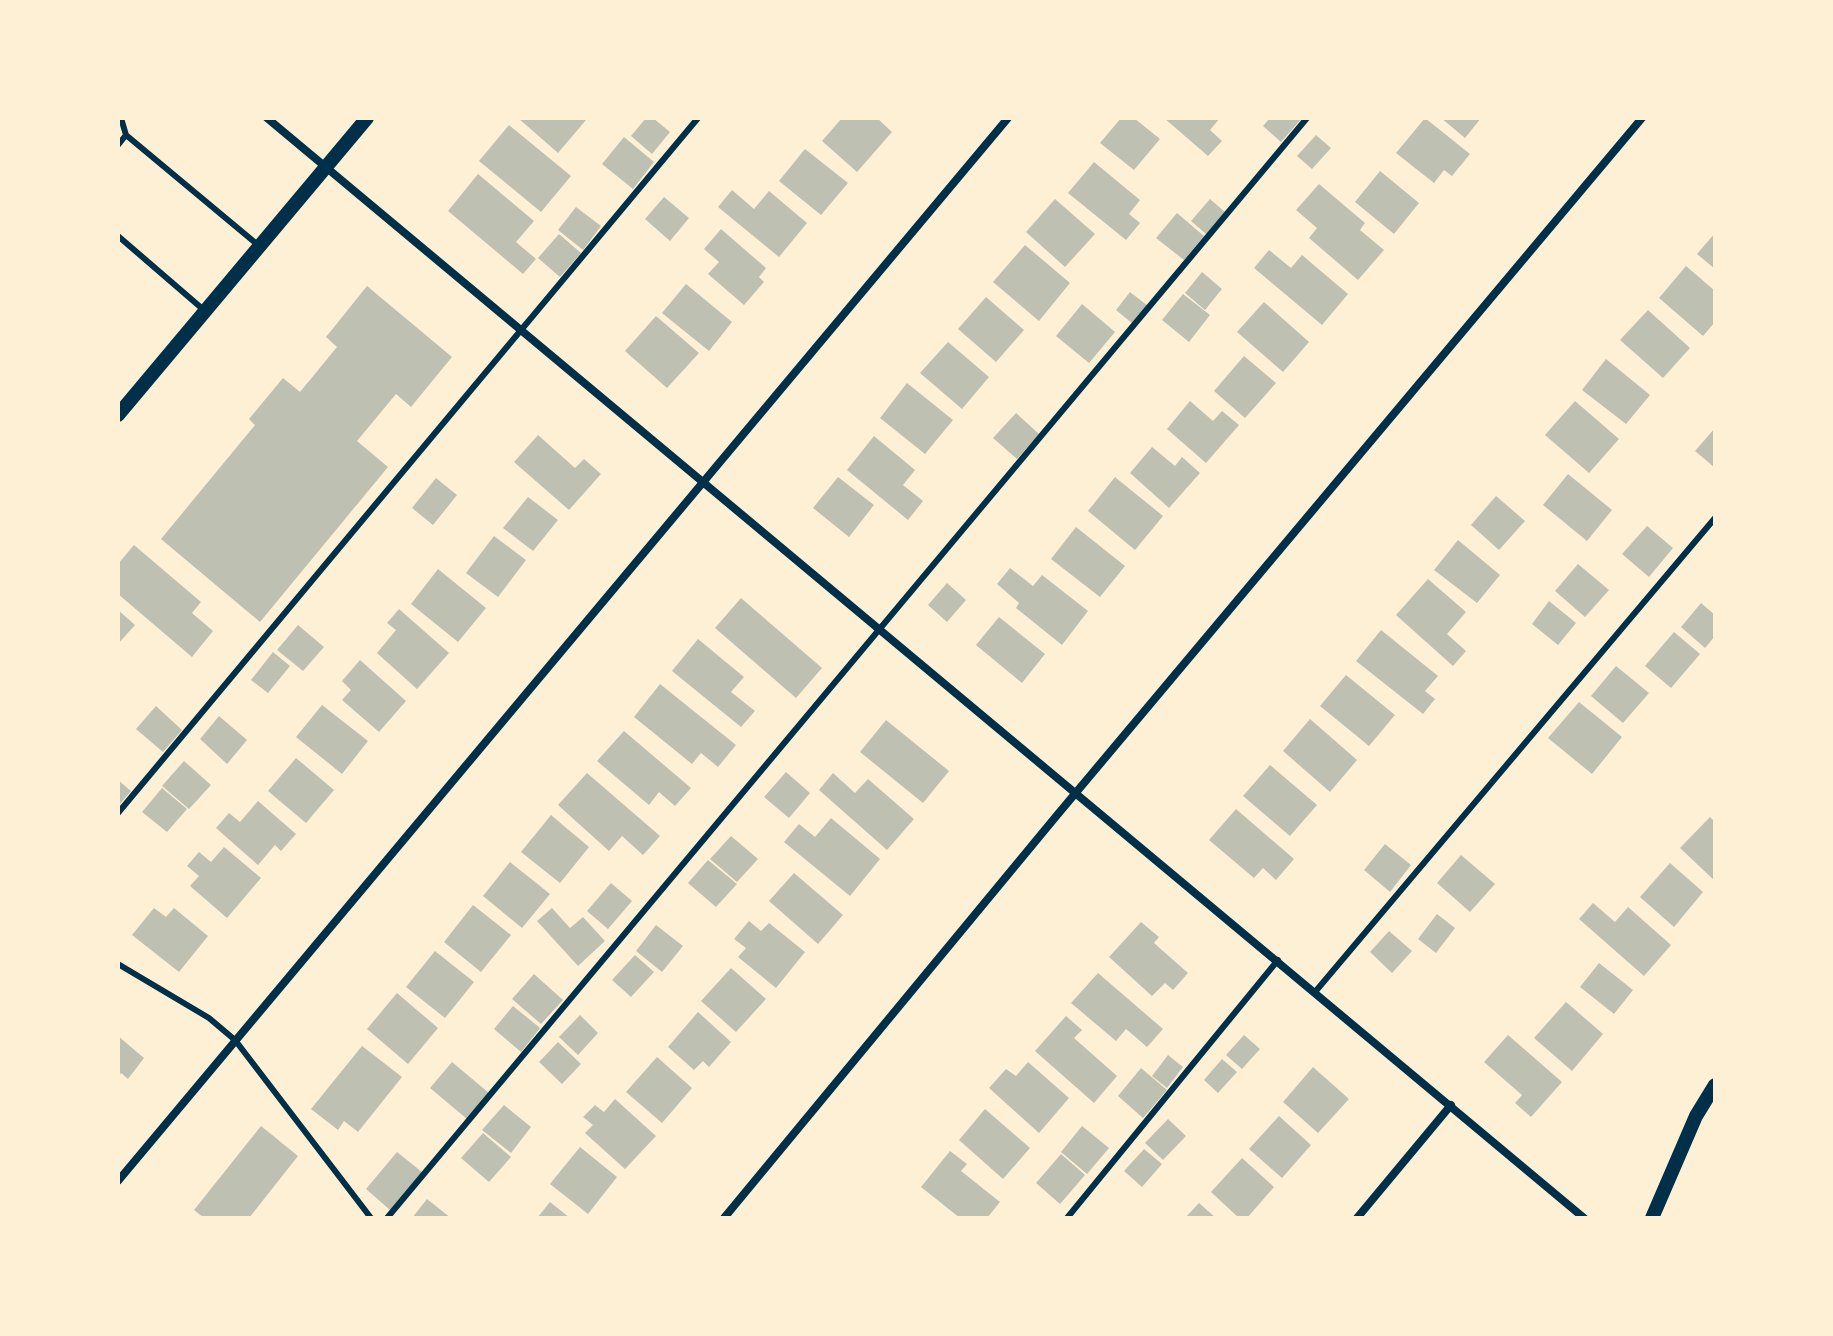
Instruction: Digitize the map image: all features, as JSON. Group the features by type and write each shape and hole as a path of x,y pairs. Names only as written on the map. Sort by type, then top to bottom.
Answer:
{"street":[{"path":"267,118 1584,1218"},
{"path":"118,415 367,118"},
{"path":"118,1181 1008,118"},
{"path":"724,1218 1075,793 1642,118"},
{"path":"1652,1218 1696,1116 1715,1085"},
{"path":"1357,1218 1451,1105"}],"lane":[{"path":"121,118 126,135 260,247"},
{"path":"118,813 698,118"},
{"path":"387,1218 1307,118"},
{"path":"118,145 126,135"},
{"path":"118,236 205,311"},
{"path":"1315,992 1715,518"},
{"path":"1067,1218 1278,960"},
{"path":"118,964 209,1018 235,1040 371,1218"}],"building":[{"path":"518,118 583,118 586,120 558,153"},
{"path":"646,118 653,118 670,132 652,154 631,136"},
{"path":"842,118 877,118 892,132 857,172 822,141"},
{"path":"1121,118 1134,118 1160,139 1134,170 1100,143"},
{"path":"1164,118 1220,118 1210,130 1222,141 1208,156"},
{"path":"1270,118 1302,118 1281,142 1263,126"},
{"path":"1425,118 1470,154 1452,176 1444,170 1434,183 1396,153"},
{"path":"1441,118 1481,118 1465,138"},
{"path":"509,125 571,176 541,212 479,161"},
{"path":"1316,135 1331,148 1312,169 1297,156"},
{"path":"624,137 654,162 633,189 602,164"},
{"path":"805,149 848,183 821,215 779,181"},
{"path":"1094,162 1140,200 1129,214 1140,223 1126,240 1068,193"},
{"path":"1380,171 1419,203 1394,234 1355,202"},
{"path":"478,174 534,221 516,242 536,259 523,274 448,211"},
{"path":"1319,184 1365,223 1360,230 1384,250 1358,280 1309,238 1317,228 1296,210"},
{"path":"732,190 754,209 769,191 807,223 779,257 718,207"},
{"path":"664,197 689,218 670,241 645,219"},
{"path":"1055,199 1095,234 1065,267 1026,232"},
{"path":"1210,199 1225,212 1206,234 1191,221"},
{"path":"576,207 601,226 583,250 558,230"},
{"path":"1177,213 1204,236 1184,260 1156,238"},
{"path":"721,229 766,268 759,277 764,282 744,305 708,274 719,262 704,249"},
{"path":"1715,233 1715,269 1697,254"},
{"path":"559,234 581,253 560,277 538,258"},
{"path":"1025,245 1070,283 1039,321 993,282"},
{"path":"1269,250 1291,268 1302,255 1348,294 1322,325 1254,268"},
{"path":"1686,266 1715,291 1715,322 1703,336 1659,298"},
{"path":"1202,272 1222,289 1205,310 1185,293"},
{"path":"686,284 732,322 709,351 662,313"},
{"path":"367,286 452,357 411,407 396,394 357,441 388,467 260,622 161,539 255,425 249,419 283,378 300,392 337,347 326,337"},
{"path":"1130,292 1148,306 1133,324 1116,310"},
{"path":"1183,294 1210,315 1189,342 1162,320"},
{"path":"986,297 1024,330 996,362 958,329"},
{"path":"1264,302 1309,342 1283,372 1237,332"},
{"path":"1082,304 1115,332 1089,363 1056,336"},
{"path":"1648,310 1690,348 1663,378 1620,340"},
{"path":"656,316 699,353 667,388 625,351"},
{"path":"948,342 989,377 962,409 920,373"},
{"path":"1244,356 1276,383 1245,418 1214,391"},
{"path":"1606,359 1650,395 1626,424 1582,390"},
{"path":"907,383 953,420 925,454 880,418"},
{"path":"1190,401 1213,421 1222,411 1239,425 1206,463 1167,429"},
{"path":"1575,401 1619,439 1589,473 1545,435"},
{"path":"1016,413 1039,434 1017,459 993,438"},
{"path":"1715,428 1715,468 1695,451"},
{"path":"538,435 575,468 584,459 601,474 569,510 514,462"},
{"path":"874,436 915,470 903,485 923,501 908,520 847,470"},
{"path":"1152,447 1175,466 1182,457 1200,473 1169,508 1130,473"},
{"path":"1568,474 1612,510 1587,541 1543,505"},
{"path":"838,477 874,505 849,537 813,508"},
{"path":"1115,477 1163,516 1135,550 1088,511"},
{"path":"436,478 457,495 433,525 412,508"},
{"path":"1496,496 1525,521 1499,550 1471,525"},
{"path":"528,497 558,520 533,551 503,528"},
{"path":"1647,526 1673,548 1649,577 1622,554"},
{"path":"1076,527 1125,566 1100,597 1051,559"},
{"path":"494,536 526,560 498,597 466,573"},
{"path":"1458,540 1500,575 1477,603 1434,570"},
{"path":"134,545 201,602 192,613 213,631 192,657 118,594 118,564"},
{"path":"1578,564 1609,590 1585,617 1555,591"},
{"path":"1010,568 1033,586 1042,575 1088,611 1062,645 1016,608 1019,603 997,584"},
{"path":"438,569 486,608 458,642 411,604"},
{"path":"1428,579 1466,612 1447,634 1466,651 1453,666 1396,615"},
{"path":"947,583 966,600 947,622 928,605"},
{"path":"741,598 822,668 796,698 715,628"},
{"path":"1549,601 1576,623 1558,645 1532,624"},
{"path":"1701,603 1715,615 1715,636 1705,648 1681,627"},
{"path":"399,609 449,653 417,689 377,653 396,630 387,623"},
{"path":"118,610 135,625 118,644"},
{"path":"999,617 1045,654 1022,683 976,645"},
{"path":"298,625 324,647 303,671 277,650"},
{"path":"1381,630 1438,676 1425,691 1435,699 1423,714 1356,661"},
{"path":"1674,632 1700,654 1671,688 1645,666"},
{"path":"698,639 744,677 731,692 755,711 741,727 672,671"},
{"path":"273,652 290,666 268,693 251,680"},
{"path":"360,660 406,701 379,732 342,700 351,690 342,681"},
{"path":"1616,666 1649,693 1623,723 1591,696"},
{"path":"1346,675 1395,715 1369,746 1320,706"},
{"path":"660,684 736,745 718,767 701,753 692,764 634,717"},
{"path":"1579,702 1622,737 1592,774 1548,738"},
{"path":"322,705 368,741 342,774 296,737"},
{"path":"156,706 182,730 163,752 136,729"},
{"path":"219,716 247,740 227,764 200,739"},
{"path":"1310,719 1357,760 1330,792 1283,751"},
{"path":"886,720 949,771 923,803 860,752"},
{"path":"624,731 691,788 675,806 659,792 649,805 597,761"},
{"path":"296,758 334,790 306,823 268,791"},
{"path":"184,761 211,785 189,809 162,786"},
{"path":"1270,765 1317,805 1290,836 1243,796"},
{"path":"786,772 810,793 789,818 764,797"},
{"path":"587,773 660,836 643,855 622,836 609,851 558,805"},
{"path":"833,773 855,793 868,779 914,819 887,850 819,790"},
{"path":"118,780 131,791 118,806"},
{"path":"162,788 187,809 167,832 142,812"},
{"path":"258,801 296,834 281,851 275,845 258,865 216,828 229,813 240,822"},
{"path":"1236,809 1294,859 1276,880 1263,868 1254,878 1209,840"},
{"path":"551,815 589,847 560,883 521,852"},
{"path":"1710,817 1715,822 1715,881 1680,848"},
{"path":"831,818 880,859 850,896 784,842 799,824 815,837"},
{"path":"731,836 758,859 737,882 710,859"},
{"path":"1385,844 1411,865 1390,892 1364,870"},
{"path":"224,847 261,878 227,918 190,886 199,876 187,866 199,852 211,862"},
{"path":"1461,855 1495,884 1470,912 1437,883"},
{"path":"708,860 737,884 716,907 688,883"},
{"path":"510,862 550,894 522,928 483,896"},
{"path":"1670,863 1703,892 1674,927 1640,897"},
{"path":"794,873 843,915 818,944 769,901"},
{"path":"611,883 632,901 608,929 587,911"},
{"path":"1593,903 1615,922 1628,907 1671,945 1644,976 1579,919"},
{"path":"473,905 511,935 481,972 444,942"},
{"path":"154,908 166,917 174,908 208,936 179,972 132,935"},
{"path":"552,908 570,928 583,917 605,941 578,966 537,921"},
{"path":"1437,914 1455,928 1436,953 1418,939"},
{"path":"749,921 761,931 769,923 805,952 776,988 738,957 746,948 734,939"},
{"path":"1141,922 1159,937 1154,943 1188,973 1173,990 1165,983 1152,996 1109,957"},
{"path":"656,925 683,946 662,972 636,951"},
{"path":"1389,931 1412,951 1392,973 1370,952"},
{"path":"435,951 474,982 445,1018 406,987"},
{"path":"635,955 654,972 631,997 612,980"},
{"path":"1599,963 1633,990 1614,1014 1580,987"},
{"path":"731,968 766,999 736,1032 701,1001"},
{"path":"1098,973 1163,1029 1147,1047 1126,1029 1116,1041 1071,1003"},
{"path":"534,974 563,1000 541,1024 512,999"},
{"path":"397,993 438,1028 408,1064 367,1029"},
{"path":"1566,1002 1603,1034 1572,1071 1534,1038"},
{"path":"513,1006 540,1028 521,1052 494,1029"},
{"path":"698,1012 731,1042 709,1067 703,1061 694,1070 668,1047"},
{"path":"580,1015 598,1033 578,1055 559,1037"},
{"path":"1066,1016 1082,1030 1074,1038 1117,1076 1094,1103 1035,1051"},
{"path":"1244,1035 1260,1049 1242,1069 1226,1055"},
{"path":"1508,1035 1562,1082 1531,1117 1515,1103 1522,1095 1484,1062"},
{"path":"118,1036 144,1058 128,1079 121,1073 118,1077"},
{"path":"558,1042 581,1064 562,1084 539,1062"},
{"path":"362,1046 402,1077 358,1132 344,1121 338,1130 311,1109"},
{"path":"1168,1055 1183,1067 1167,1088 1152,1076"},
{"path":"657,1057 692,1088 662,1123 626,1092"},
{"path":"1222,1059 1237,1072 1218,1093 1204,1080"},
{"path":"452,1062 489,1093 467,1119 430,1088"},
{"path":"1028,1062 1069,1098 1039,1133 989,1088 1006,1069 1016,1076"},
{"path":"1313,1067 1349,1099 1318,1133 1283,1102"},
{"path":"1141,1068 1167,1090 1143,1118 1118,1096"},
{"path":"615,1099 656,1136 625,1169 585,1133 593,1125 583,1117 595,1105 604,1112"},
{"path":"504,1105 531,1127 511,1153 482,1130"},
{"path":"985,1109 1030,1148 1003,1179 959,1140"},
{"path":"1279,1116 1311,1145 1282,1178 1249,1149"},
{"path":"1168,1119 1186,1136 1163,1160 1145,1143"},
{"path":"261,1126 298,1156 249,1218 204,1218 194,1210"},
{"path":"1082,1126 1109,1148 1087,1174 1061,1152"},
{"path":"483,1133 511,1157 489,1182 461,1158"},
{"path":"580,1147 617,1177 588,1214 550,1184"},
{"path":"1144,1149 1162,1164 1142,1187 1124,1171"},
{"path":"950,1151 967,1164 961,1171 1000,1202 987,1218 960,1218 921,1187"},
{"path":"397,1152 422,1172 390,1210 366,1189"},
{"path":"1061,1154 1085,1175 1060,1204 1036,1183"},
{"path":"1242,1158 1274,1187 1247,1218 1239,1218 1211,1192"},
{"path":"427,1199 451,1218 412,1218"},
{"path":"550,1202 570,1218 537,1218"},
{"path":"1199,1203 1216,1218 1185,1218"}]}
